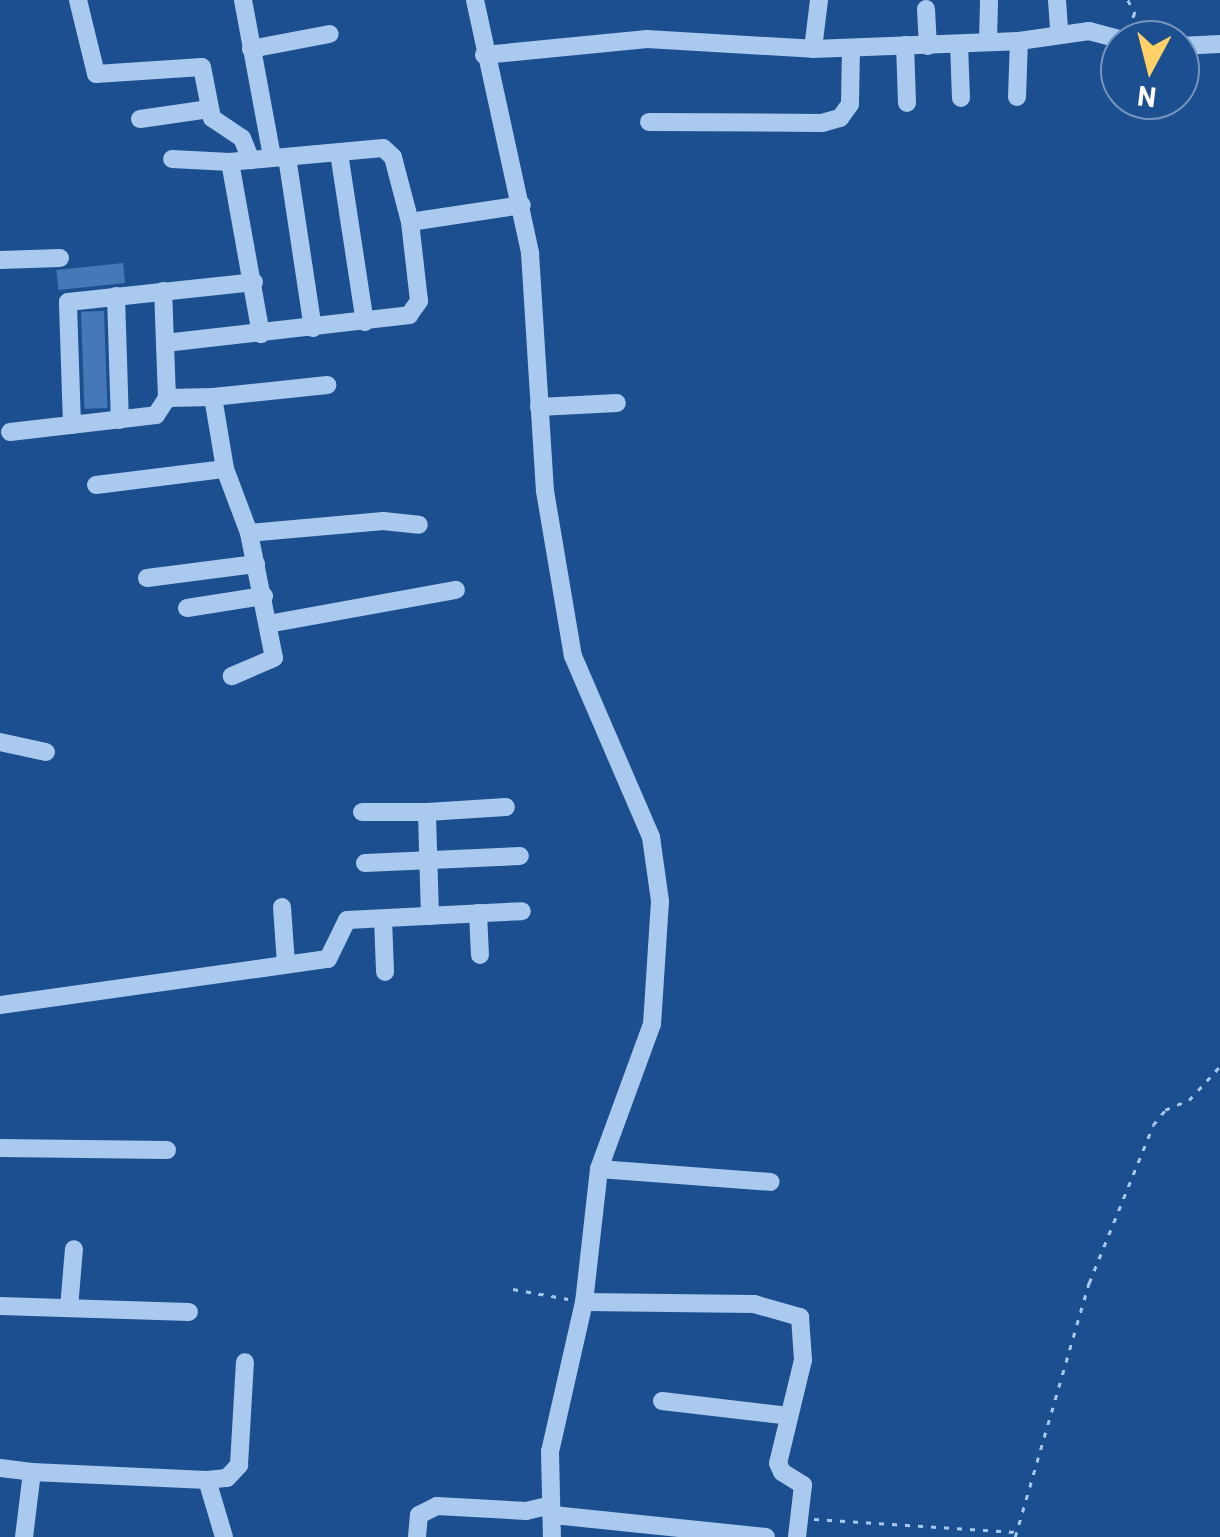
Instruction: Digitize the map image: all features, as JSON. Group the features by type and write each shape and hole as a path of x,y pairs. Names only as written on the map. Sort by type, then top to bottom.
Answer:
{"street":[{"path":"78,0 96,74 200,66 209,109 217,123 244,142 251,160"},
{"path":"243,0 251,49 280,157 313,328"},
{"path":"475,0 484,55 522,205 537,315 545,491 573,656 639,805 658,873 652,1024 599,1169 584,1302 562,1383 550,1511 552,1537"},
{"path":"813,49 819,0"},
{"path":"988,42 989,0"},
{"path":"1056,0 1059,32"},
{"path":"926,9 928,46"},
{"path":"484,55 646,39 813,49 1020,40 1059,32 1100,34"},
{"path":"251,49 330,34"},
{"path":"1016,97 1020,40"},
{"path":"959,44 961,98"},
{"path":"906,45 908,103"},
{"path":"650,122 822,124 840,118 850,104 851,48"},
{"path":"140,119 209,109"},
{"path":"165,343 365,322 417,310 410,222 389,152 377,146 230,162 172,159"},
{"path":"338,153 365,322"},
{"path":"230,162 254,282 260,334"},
{"path":"410,222 522,205"},
{"path":"0,260 60,258"},
{"path":"72,425 66,306 116,296 254,282"},
{"path":"10,432 156,414 167,398 163,291"},
{"path":"116,296 120,420"},
{"path":"167,398 327,385"},
{"path":"213,397 225,469 249,532 264,596 273,660 232,676"},
{"path":"539,406 618,403"},
{"path":"96,485 225,469"},
{"path":"249,532 383,521 420,525"},
{"path":"147,578 256,564"},
{"path":"268,624 456,590"},
{"path":"187,608 264,596"},
{"path":"0,742 46,752"},
{"path":"362,812 506,807"},
{"path":"427,812 430,916"},
{"path":"365,863 427,864 520,856"},
{"path":"282,907 286,964"},
{"path":"0,1006 330,958 348,920 522,911"},
{"path":"478,914 480,955"},
{"path":"383,919 385,972"},
{"path":"0,1148 167,1150"},
{"path":"599,1169 770,1182"},
{"path":"69,1308 74,1249"},
{"path":"584,1302 754,1304 794,1312 806,1339 778,1467 803,1485 798,1532"},
{"path":"0,1306 190,1312"},
{"path":"0,1468 228,1478 240,1465 245,1362"},
{"path":"662,1401 788,1416"},
{"path":"24,1537 32,1472"},
{"path":"207,1480 224,1537"},
{"path":"417,1537 419,1515 437,1506 550,1511 766,1537"}],"path":[{"path":"798,1532 815,1519 891,1520 1016,1535 1089,1283 1153,1125 1165,1110 1189,1100 1220,1066"},
{"path":"513,1289 584,1302"}],"building":[{"path":"123,263 125,283 58,290 56,270"},
{"path":"104,311 107,408 84,409 81,312"}]}
